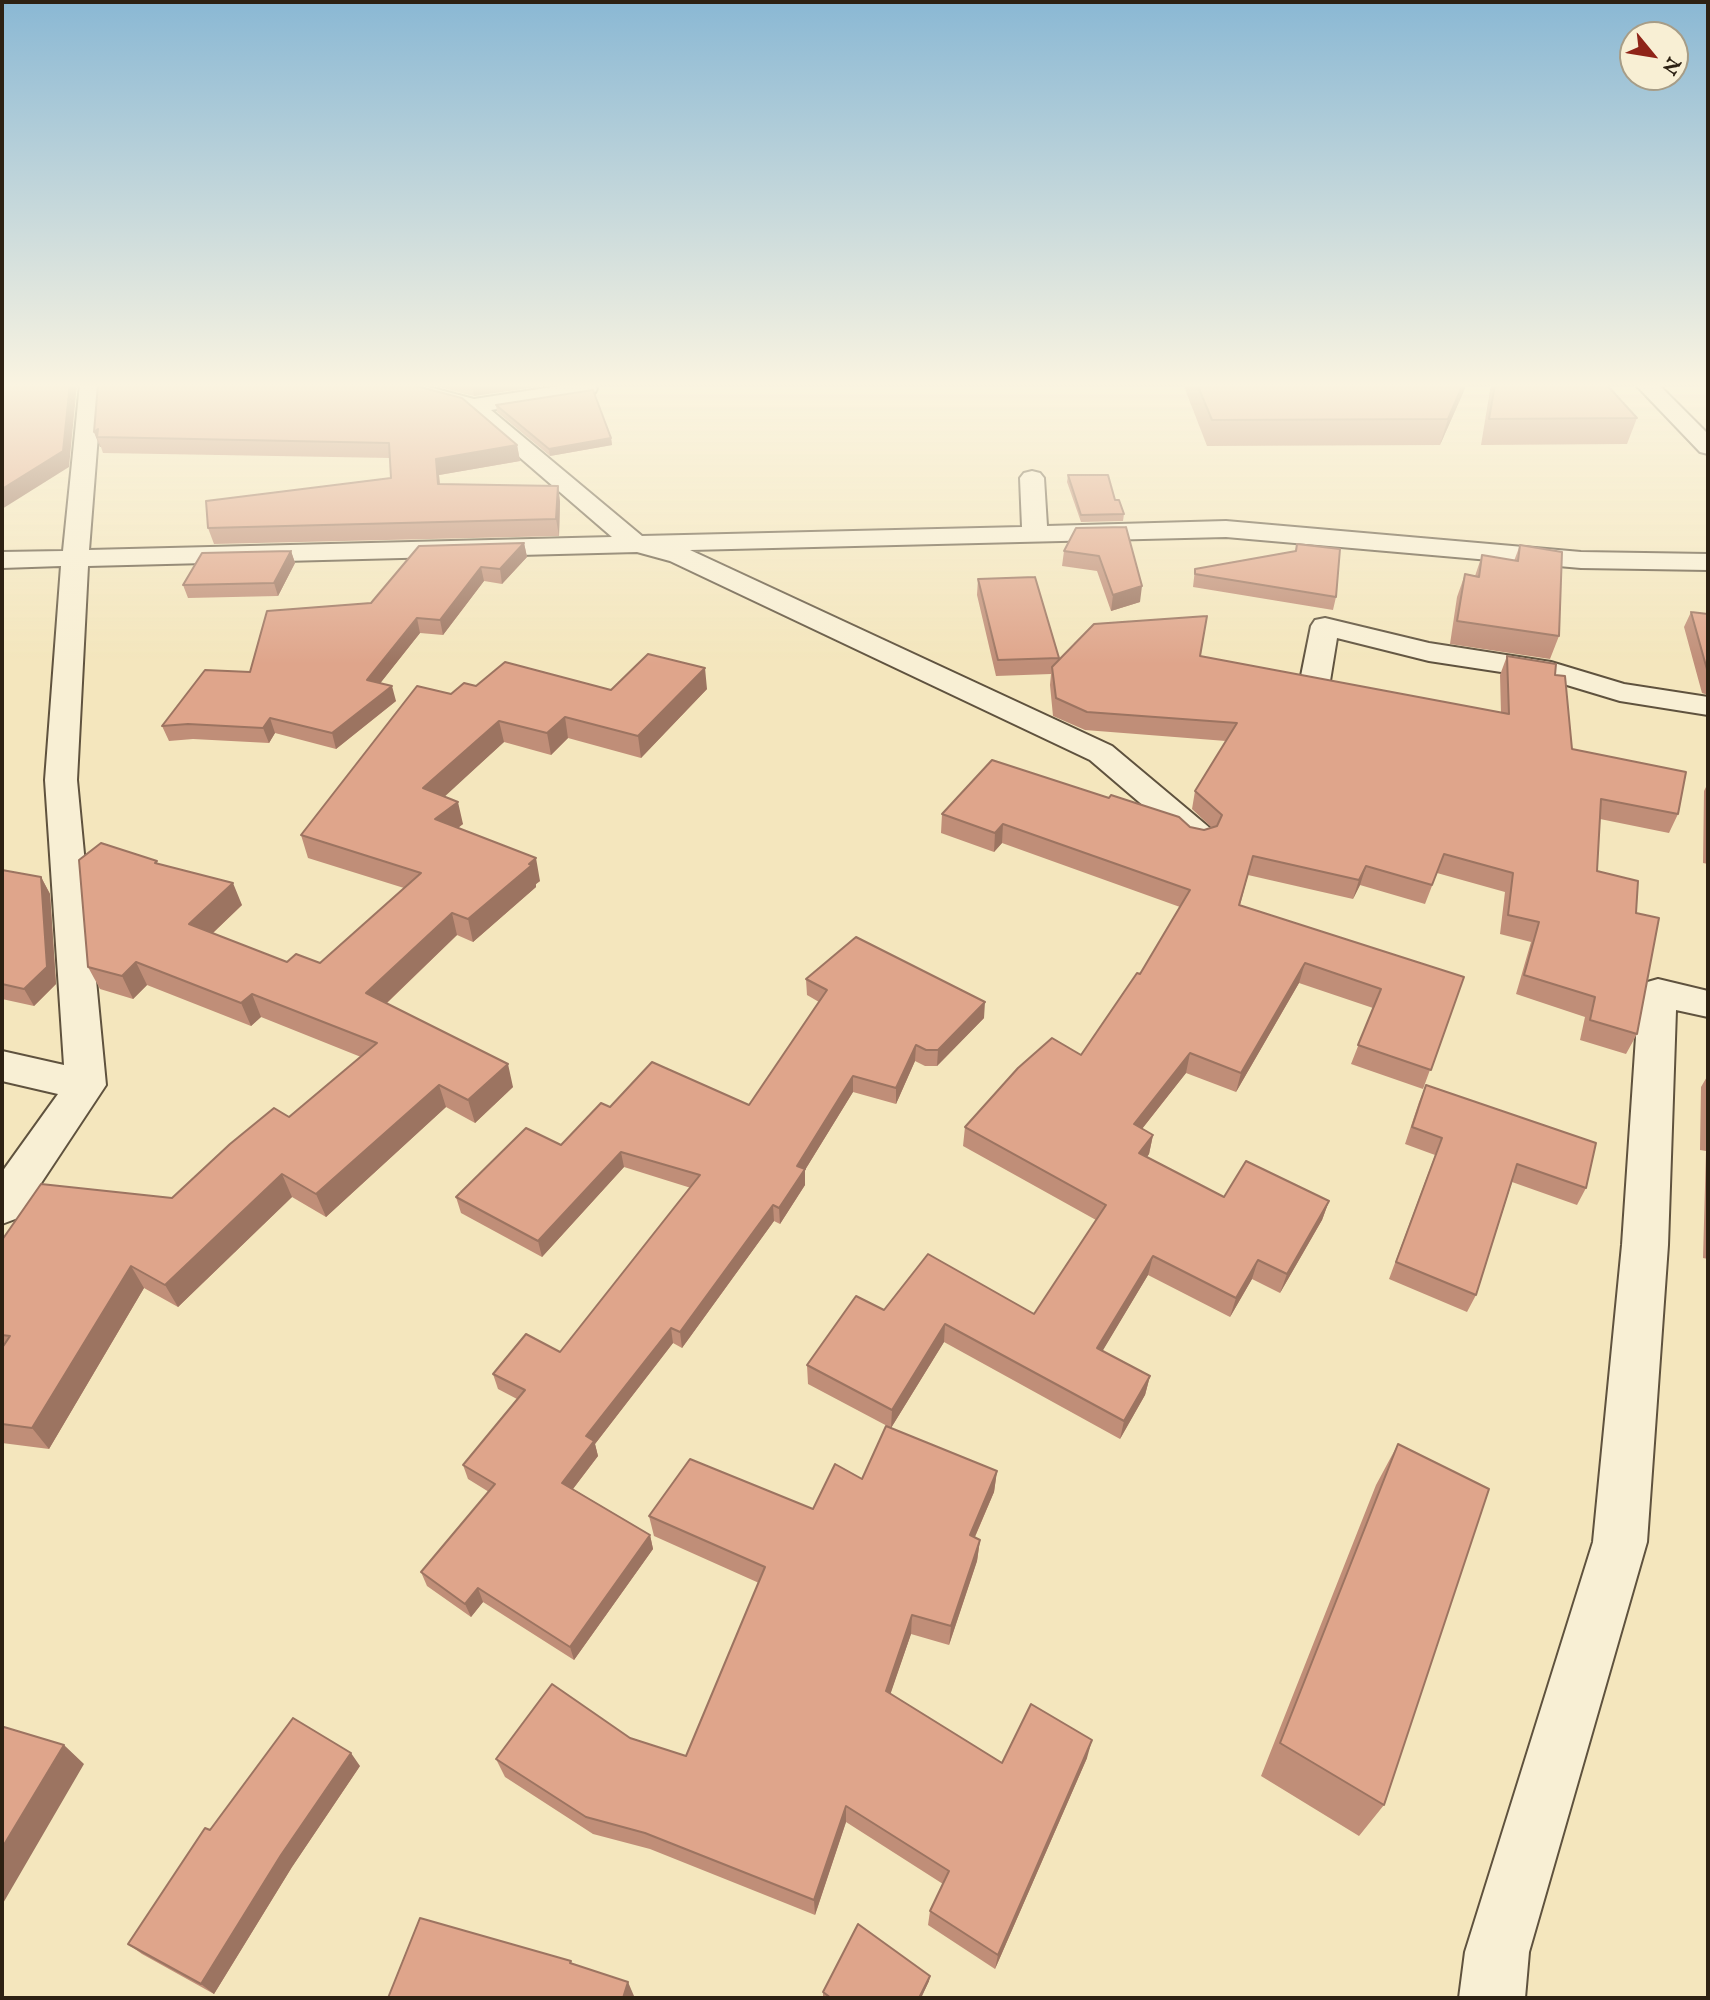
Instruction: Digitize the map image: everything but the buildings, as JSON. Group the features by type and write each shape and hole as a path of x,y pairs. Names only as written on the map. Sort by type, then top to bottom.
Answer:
{"street":[{"path":"2,1206 86,1085 61,780 82,477"},
{"path":"556,477 635,542 679,555 1101,753 1199,836"},
{"path":"1031,478 1035,535"},
{"path":"2,560 1226,529 1581,560 1708,562"},
{"path":"1315,681 1325,626 1429,652 1550,671 1620,692 1708,706"},
{"path":"1492,1998 1497,1952 1620,1542 1646,1245 1658,992 1708,1004"},
{"path":"2,1066 86,1085"}]}
